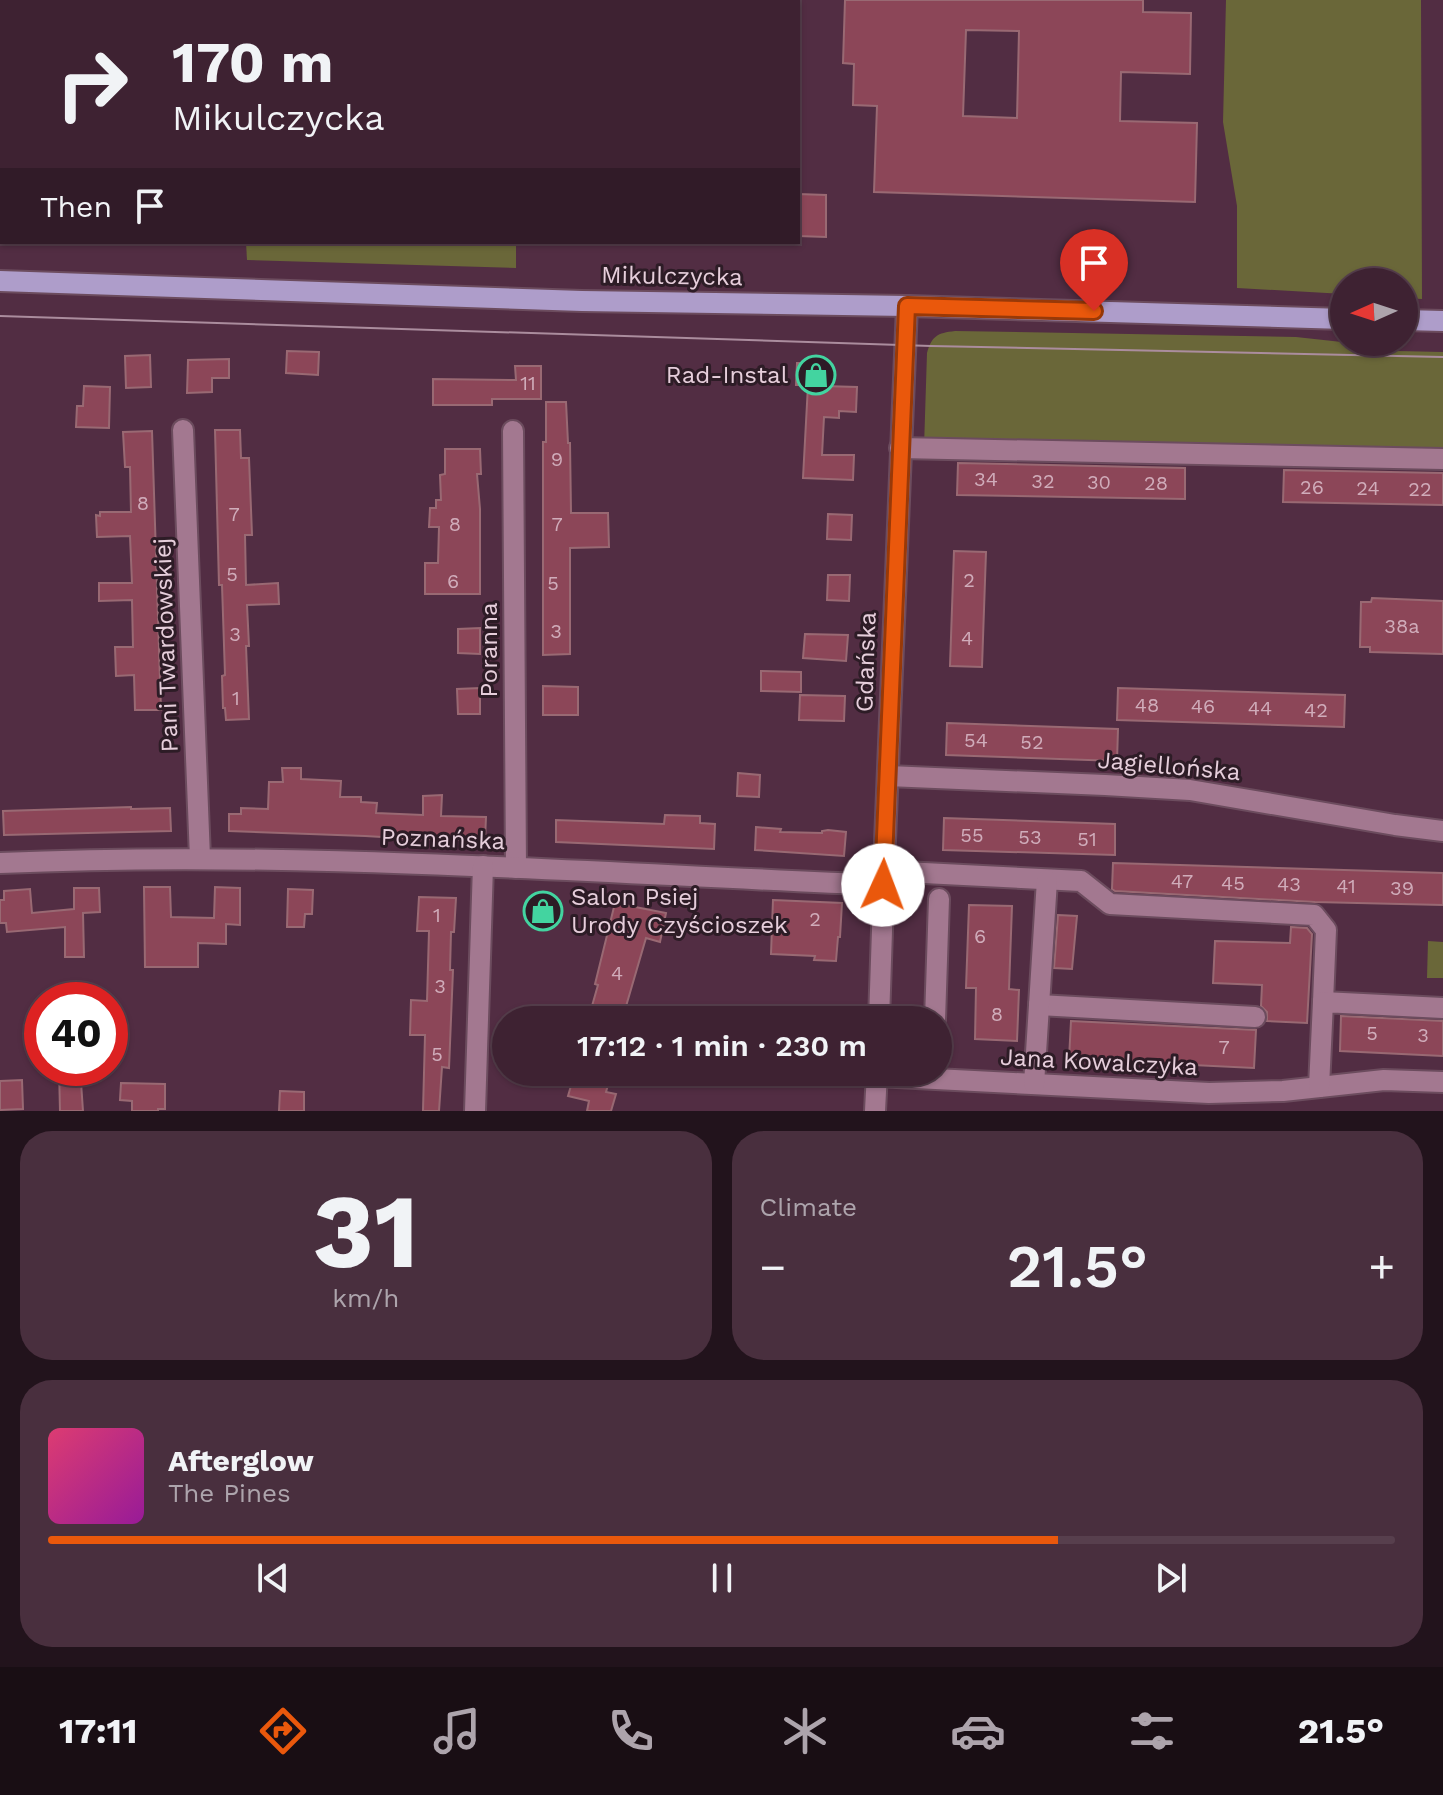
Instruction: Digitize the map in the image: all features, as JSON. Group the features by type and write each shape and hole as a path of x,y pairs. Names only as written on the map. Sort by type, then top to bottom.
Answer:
{"main road":[{"name":"Mikulczycka","path":"0,281 582,301 907,306 1330,319"},
{"path":"1418,320 1443,321"}],"street":[{"name":"Gdańska","path":"879,1006 907,306"},
{"name":"Pani Twardowskiej","path":"183,430 200,858"},
{"name":"Poranna","path":"513,431 516,868"},
{"path":"900,448 1443,459"},
{"name":"Jagiellońska","path":"888,776 1190,790 1443,831"},
{"name":"Poznańska","path":"0,863 200,858 1081,881 1110,904 1314,915 1326,930 1323,1002"},
{"path":"475,1111 483,866"},
{"path":"1034,1084 1047,880"},
{"path":"935,1006 939,899"},
{"path":"1319,1087 1323,1002 1443,1008"},
{"path":"1039,1005 1255,1017"},
{"name":"Jana Kowalczyka","path":"952,1078 1209,1093 1255,1093 1384,1080 1443,1082"},
{"path":"875,1111 876,1086"}],"shaded area":[{"path":"1226,0 1421,0 1422,299 1418,299 1418,268 1330,268 1330,293 1237,288 1237,206 1223,122"},
{"path":"246,244 516,244 516,268 247,260"},
{"path":"944,333 1296,337 1330,341 1330,356 1418,356 1418,351 1443,352 1443,459 924,447 927,353 936,336"},
{"path":"1428,941 1443,942 1443,978 1427,978"}],"building":[{"path":"845,0 1143,0 1143,12 1191,13 1190,74 1121,72 1120,121 1197,123 1195,202 874,192 877,106 853,105 854,64 843,63","holes":["966,30 1019,31 1017,118 963,116"]},
{"path":"800,194 826,195 826,237 800,236"},
{"path":"287,351 319,352 318,375 286,373"},
{"path":"150,355 151,387 126,388 125,356"},
{"path":"229,359 229,378 212,378 212,392 187,393 188,360"},
{"path":"797,363 825,364 823,386 857,387 856,412 839,411 839,418 824,417 822,455 854,455 853,480 803,478 808,385 796,385"},
{"path":"515,366 541,366 541,399 492,399 492,405 433,405 433,379 516,380"},
{"path":"84,386 110,387 109,428 76,427 77,406 83,406"},
{"path":"546,402 566,402 571,513 608,513 609,547 570,548 570,654 543,655 543,442 546,442"},
{"path":"215,430 240,430 241,458 249,458 252,535 245,535 246,585 278,583 279,604 247,605 249,719 226,720 223,708 222,676 225,675"},
{"path":"152,431 161,710 135,710 134,675 116,676 115,647 133,647 132,600 99,601 99,583 132,583 130,536 97,537 96,515 100,516 100,512 131,512 130,467 125,467 123,432"},
{"path":"445,449 480,449 481,474 477,474 480,594 425,594 425,563 438,563 439,527 429,527 430,508 436,508 436,500 441,500 440,475 445,474"},
{"path":"958,463 1185,468 1185,499 957,495"},
{"path":"1284,470 1443,473 1443,505 1283,502"},
{"path":"828,514 852,515 851,540 827,539"},
{"path":"954,551 986,552 982,667 950,666"},
{"path":"828,575 850,575 849,601 827,600"},
{"path":"1372,598 1443,601 1443,654 1370,652 1370,647 1360,647 1361,602 1371,602"},
{"path":"480,628 480,654 458,653 458,629"},
{"path":"805,634 848,635 846,661 803,658"},
{"path":"761,671 801,672 801,692 761,691"},
{"path":"543,686 578,687 578,715 543,715"},
{"path":"480,688 480,714 458,714 457,689"},
{"path":"1118,688 1345,695 1344,727 1117,720"},
{"path":"800,695 845,696 844,721 799,720"},
{"path":"947,723 1118,729 1117,761 946,755"},
{"path":"282,768 301,768 301,779 341,781 340,797 361,797 361,802 377,803 376,813 423,815 423,796 442,795 441,816 486,817 485,840 229,831 229,814 241,814 241,808 268,809 269,782 283,782"},
{"path":"738,773 760,775 759,797 737,796"},
{"path":"170,808 171,831 4,835 3,811"},
{"path":"665,815 700,816 700,823 715,824 714,849 556,842 556,820 664,824"},
{"path":"944,818 1115,824 1115,855 943,850"},
{"path":"756,827 781,829 780,832 846,832 844,856 755,850"},
{"path":"1113,863 1443,873 1443,905 1315,902 1115,891 1112,889"},
{"path":"144,887 170,887 171,917 214,918 215,887 240,888 240,925 226,924 226,944 198,943 198,967 145,967"},
{"path":"74,888 99,888 100,912 83,913 84,957 65,957 65,927 7,932 6,923 0,923 0,900 4,900 4,891 30,889 32,913 74,909"},
{"path":"288,889 313,890 312,914 305,914 304,927 287,927"},
{"path":"419,897 456,898 454,932 451,932 450,970 453,970 449,1068 442,1067 439,1111 423,1111 425,1035 410,1035 411,1000 427,1001 429,931 417,931"},
{"path":"773,900 842,903 836,961 814,960 815,956 771,954"},
{"path":"615,903 666,913 660,942 646,938 626,1006 592,1006 598,985 595,984"},
{"path":"969,905 1012,906 1009,989 1019,990 1017,1041 975,1039 976,988 966,988"},
{"path":"1058,915 1077,916 1072,969 1054,968"},
{"path":"1291,927 1307,928 1312,934 1307,1023 1267,1021 1267,1012 1261,1006 1262,985 1213,983 1215,941 1290,943"},
{"path":"1341,1016 1443,1021 1443,1056 1340,1051"},
{"path":"1071,1021 1256,1030 1254,1068 1069,1059"},
{"path":"22,1080 23,1109 0,1110 0,1081"},
{"path":"128,1083 165,1084 165,1109 132,1111 132,1101 120,1100 121,1086 128,1086"},
{"path":"59,1086 81,1086 83,1111 60,1111"},
{"path":"571,1086 608,1086 606,1092 616,1094 611,1111 587,1111 589,1101 568,1096"},
{"path":"280,1091 304,1092 304,1111 279,1111"}],"tram line":[{"path":"0,316 931,346 1443,357"}],"place":[{"name":"Rad-Instal","path":"816,375"},
{"name":"Salon Psiej Urody Czyścioszek","path":"543,911"}],"route":[{"path":"883,885 907,306 1094,311"}]}
